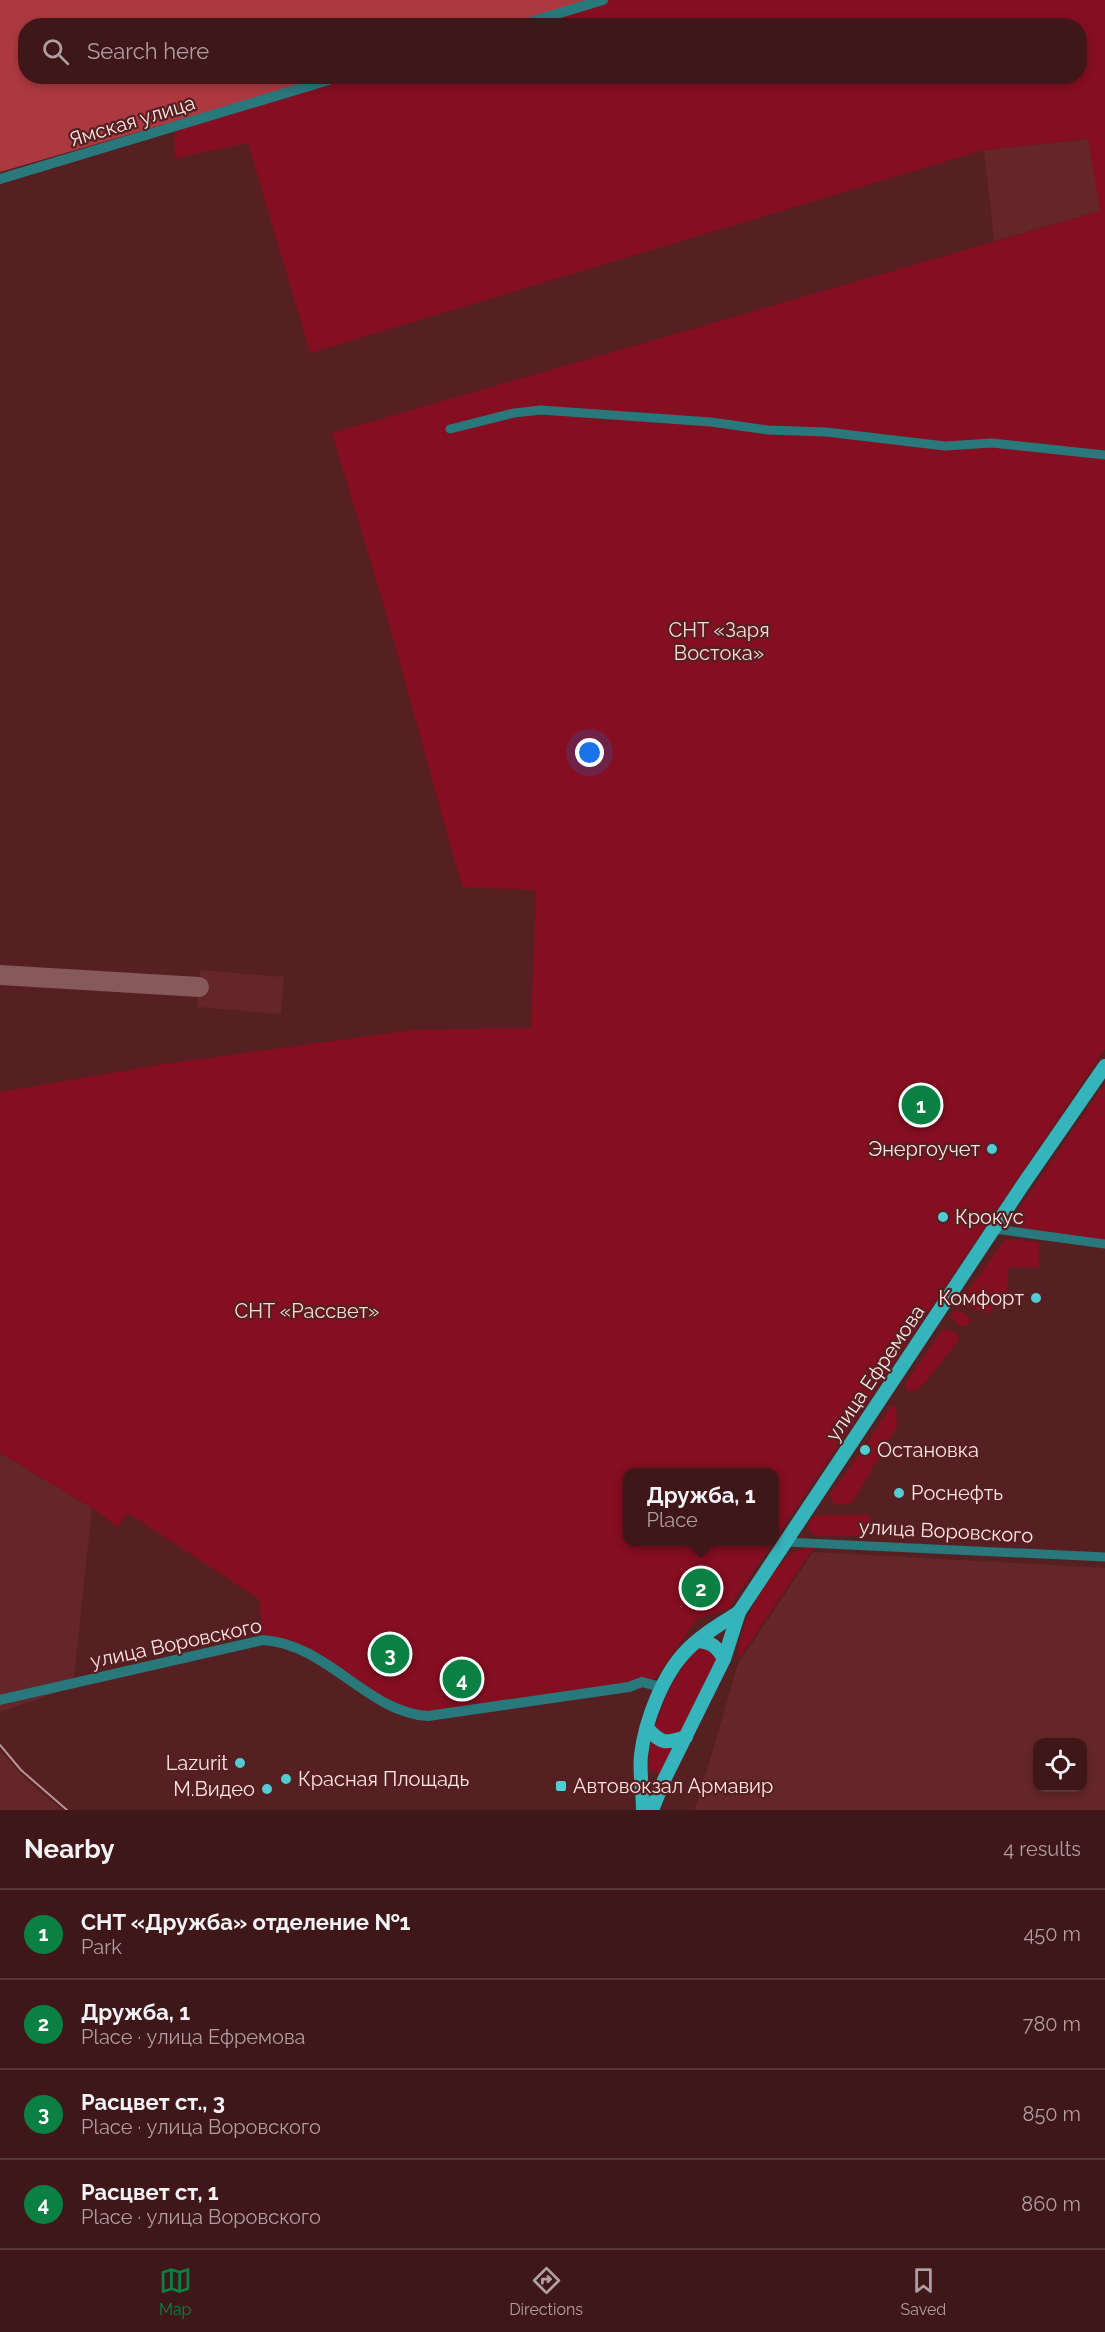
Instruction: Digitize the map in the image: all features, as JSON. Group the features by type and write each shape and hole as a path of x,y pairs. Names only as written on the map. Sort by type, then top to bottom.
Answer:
{"main road":[{"name":"улица Ефремова","path":"652,1810 665,1778 724,1659 739,1612 1105,1066"},
{"name":"улица Ефремова","path":"643,1810 641,1755 647,1728 661,1687 686,1651 739,1612"},
{"path":"698,1641 709,1642 717,1648 724,1659"},
{"path":"647,1728 657,1739 667,1743 686,1737"}],"street":[{"path":"543,18 603,0"},
{"name":"Ямская улица","path":"0,179 315,84"},
{"path":"450,429 514,413 542,410 688,420 768,430 826,432 950,446 979,442 1105,455"},
{"path":"995,1229 1105,1244"},
{"name":"улица Воровского","path":"785,1542 1105,1557"},
{"name":"улица Воровского","path":"0,1700 263,1640 284,1643 303,1650 324,1661 389,1705 412,1715 428,1716 617,1689 642,1682 661,1687"}],"shaded area":[{"path":"0,0 589,0 529,18 18,18 18,84 303,84 0,172"},
{"path":"1088,139 1100,211 994,241 984,150"},
{"path":"200,970 284,977 281,1014 197,1007"},
{"path":"0,1453 92,1508 73,1687 0,1712"},
{"path":"813,1552 1105,1568 1105,1810 695,1810 738,1664"},
{"path":"0,1751 27,1781 62,1810 0,1810"}],"green space":[{"path":"603,0 1105,0 1105,1049 779,1533 779,1468 623,1468 623,1546 770,1546 728,1609 697,1619 655,1679 629,1687 412,1715 324,1661 263,1640 259,1599 128,1513 118,1527 92,1508 0,1453 0,1092 164,1064 412,1030 531,1028 536,890 462,887 386,613 332,433 1100,211 1088,139 984,150 310,353 248,143 175,158 175,127 319,84 1087,84 1087,18 541,18"},
{"path":"1105,1083 1105,1240 1019,1228 1016,1224 1017,1212"},
{"path":"1005,1239 1039,1242 1039,1268 1010,1267 1006,1291 988,1314 970,1307 965,1302 964,1296"},
{"path":"957,1309 969,1317 971,1321 966,1326 960,1326 951,1318"},
{"path":"943,1329 956,1333 958,1341 923,1385 915,1391 907,1390 905,1384"},
{"path":"891,1406 896,1406 897,1426 852,1503 836,1505 830,1494 860,1453 865,1456 870,1446 867,1443"},
{"path":"868,1515 871,1520 866,1536 815,1536 809,1531 809,1523 814,1516"},
{"path":"814,1547 739,1659 742,1633 766,1583 796,1551"},
{"path":"700,1646 717,1654 717,1662 680,1735 667,1739 655,1727 678,1674"},
{"path":"653,1740 674,1748 661,1774 649,1770 650,1742"}],"taxiway":[{"path":"0,975 199,987"}],"railway":[{"path":"0,1745 21,1770 67,1810"}],"place":[{"name":"СНТ «Дружба» отделение №1","path":"921,1105"},
{"name":"Энергоучет","path":"992,1149"},
{"name":"Крокус","path":"943,1217"},
{"name":"Комфорт","path":"1036,1298"},
{"name":"Остановка","path":"865,1450"},
{"name":"Роснефть","path":"899,1493"},
{"name":"Дружба, 1","path":"701,1588"},
{"name":"Расцвет ст., 3","path":"390,1654"},
{"name":"Расцвет ст, 1","path":"462,1679"},
{"name":"Lazurit","path":"240,1763"},
{"name":"Красная Площадь","path":"286,1779"},
{"name":"Автовокзал Армавир","path":"561,1786"},
{"name":"М.Видео","path":"267,1789"}],"park label":[{"name":"СНТ «Заря Востока»","path":"719,642"},
{"name":"СНТ «Рассвет»","path":"307,1311"}]}
